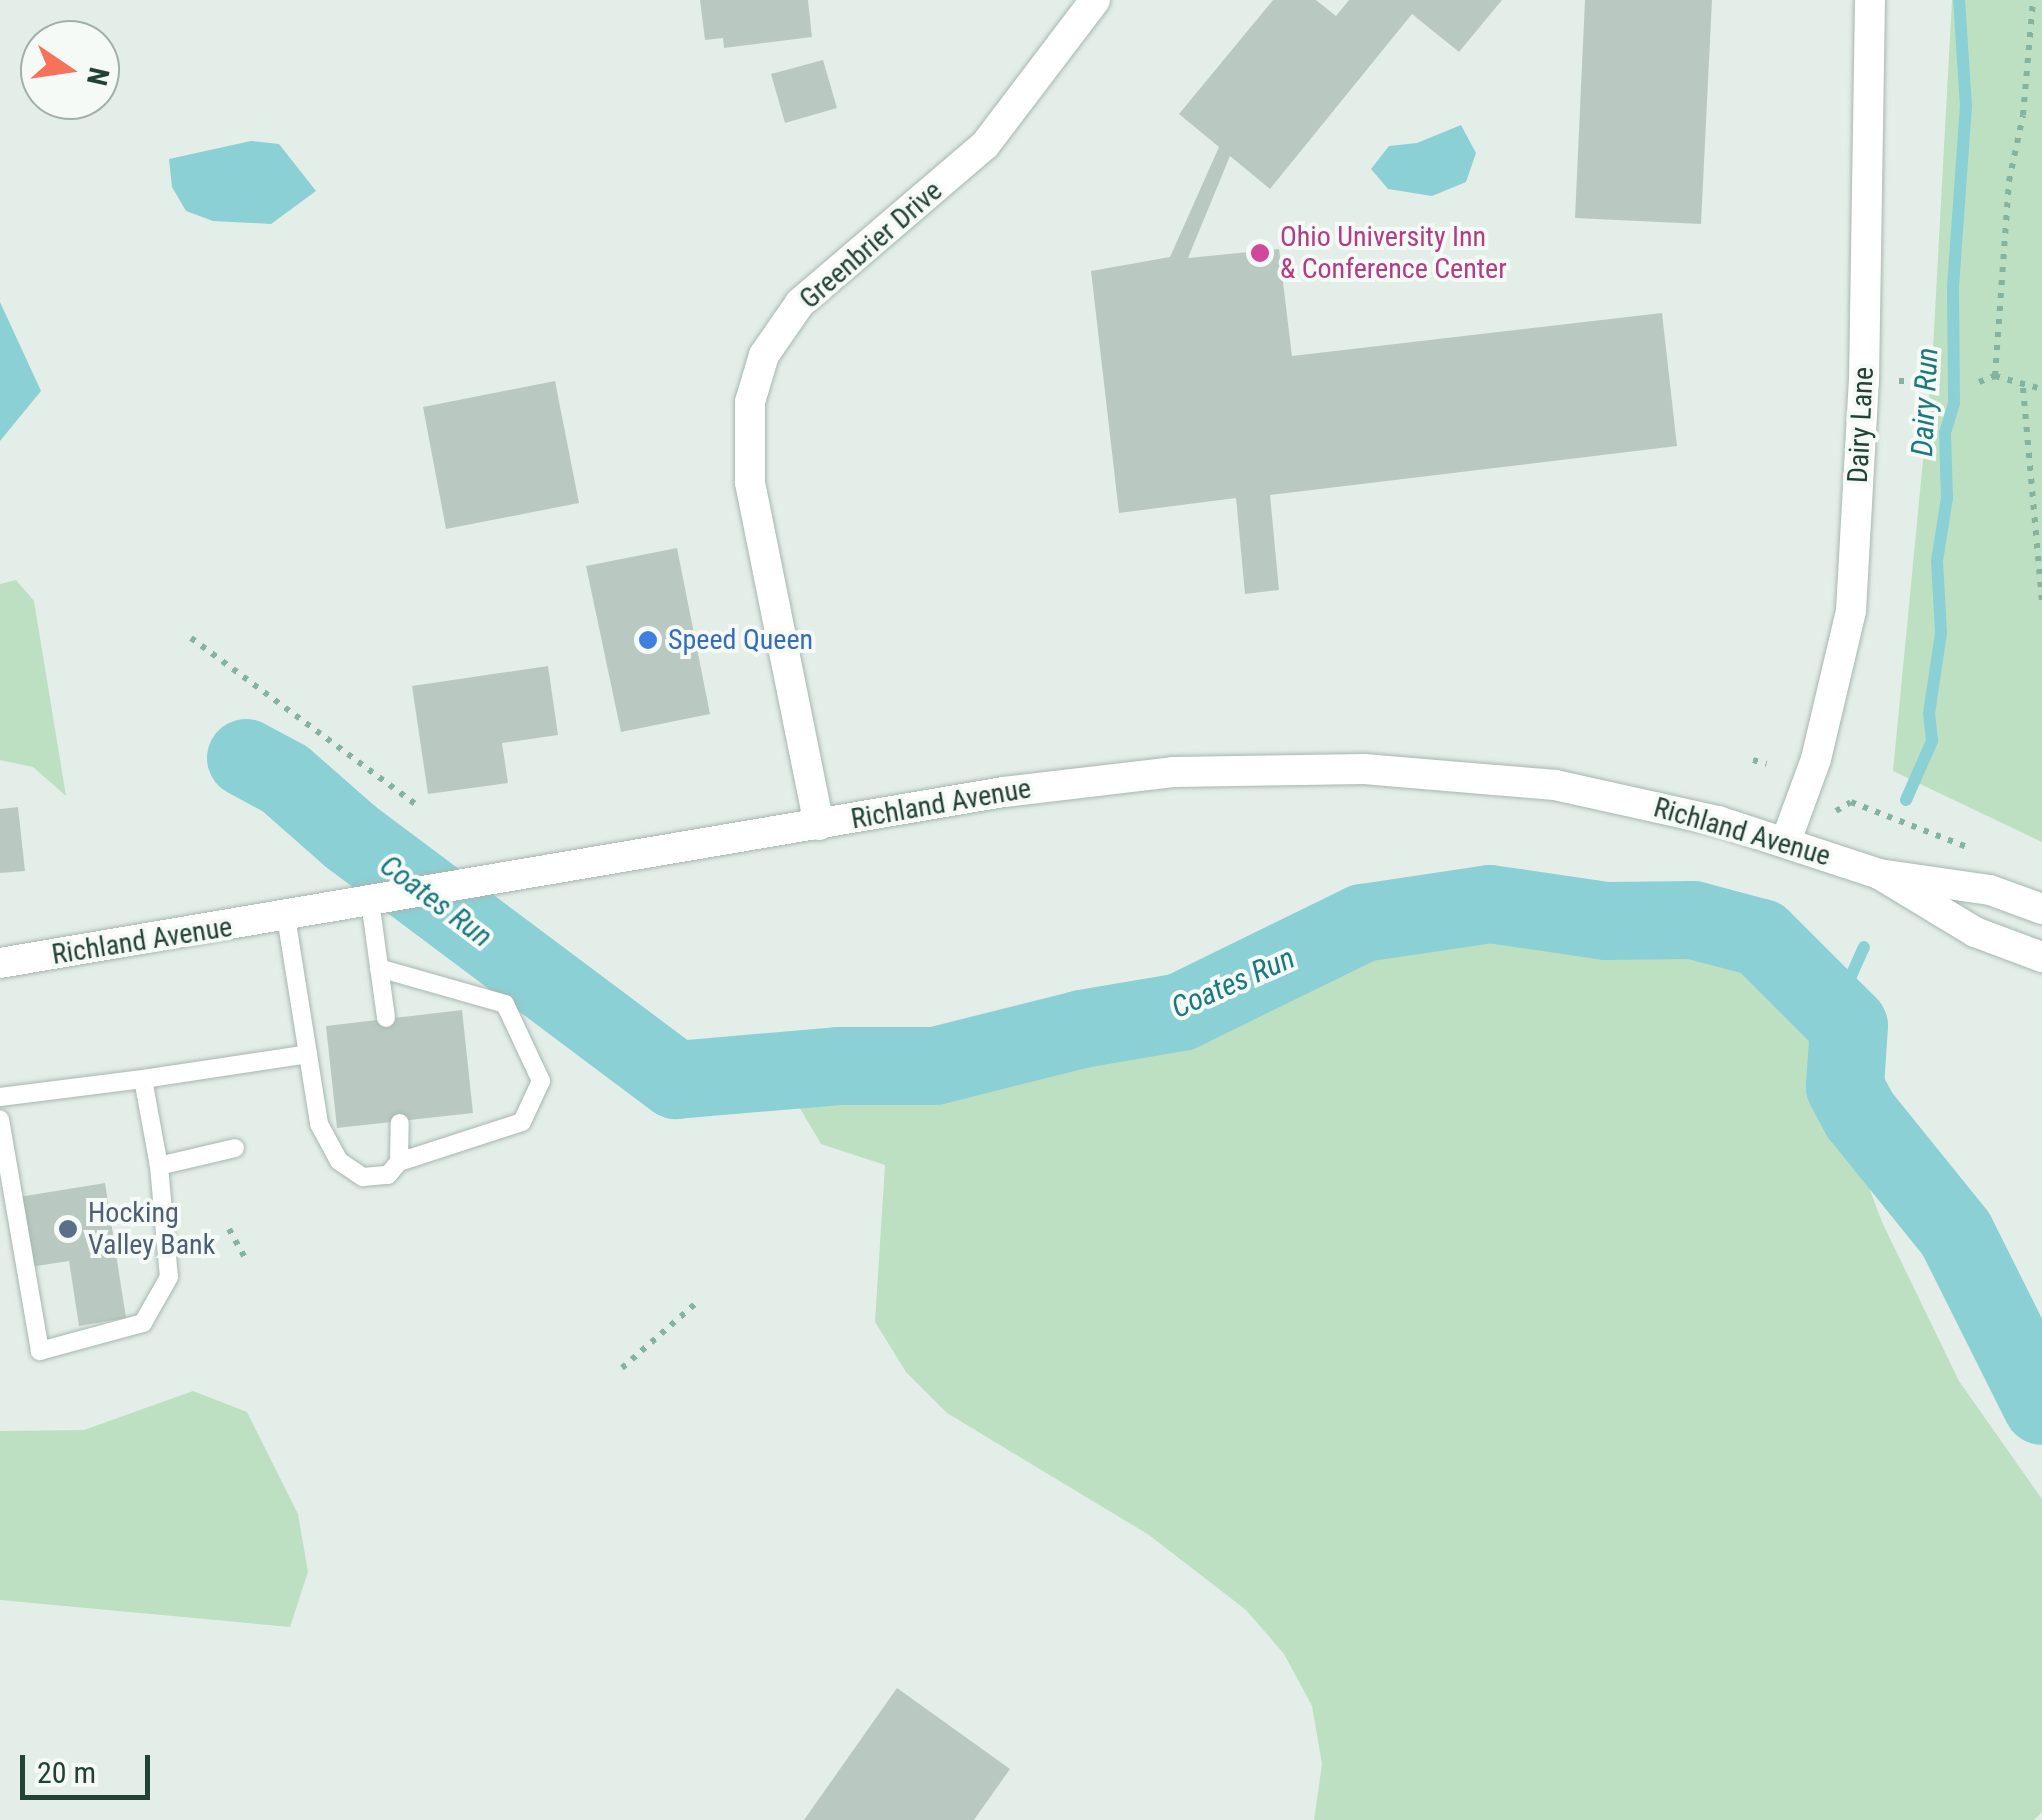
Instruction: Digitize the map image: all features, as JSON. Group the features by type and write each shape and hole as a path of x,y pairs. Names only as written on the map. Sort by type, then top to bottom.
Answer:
{"main road":[{"name":"Greenbrier Drive","path":"820,825 750,482 750,402 764,356 800,302 985,145 1095,0"},
{"name":"Dairy Lane","path":"1786,842 1816,759 1851,611 1864,381 1870,0"},
{"name":"Richland Avenue","path":"0,963 1098,780 1364,769 1556,785 1786,842 1879,874 1990,890 2042,909"},
{"name":"Richland Avenue","path":"1879,874 1975,932 2042,957"}],"lane":[{"path":"370,901 386,1018"},
{"path":"286,917 320,1124 339,1161 363,1177 388,1175 399,1162 522,1122 541,1081 505,1004 379,968"},
{"path":"0,1097 308,1054"},
{"path":"0,1119 40,1351 143,1323 168,1277 159,1166 143,1079"},
{"path":"399,1162 400,1123"},
{"path":"159,1166 236,1148"}],"path":[{"path":"1996,376 2009,182 2023,115 2033,0"},
{"path":"1978,382 1996,376 2023,388 2042,389"},
{"path":"2023,388 2042,600"},
{"path":"190,638 418,806"},
{"path":"1753,760 1766,764"},
{"path":"1850,802 1971,849"},
{"path":"1895,830 1898,820"},
{"path":"228,1229 245,1258"},
{"path":"622,1368 695,1304"}],"green space":[{"path":"1952,0 2042,0 2042,842 1893,771 1932,367"},
{"path":"16,580 34,601 66,796 33,767 0,760 0,584"},
{"path":"1439,893 1749,915 1793,951 1822,1001 1841,1056 1862,1169 1882,1222 1959,1381 2042,1499 2042,1812 2034,1820 1314,1820 1322,1764 1312,1706 1284,1654 1246,1610 1149,1535 947,1413 906,1372 875,1322 885,1165 821,1144 792,1095 810,1041 866,1043 919,1061 1001,1036 1140,1020 1217,989 1337,918"},
{"path":"193,1391 247,1412 298,1514 308,1572 290,1627 0,1600 0,1431 84,1430"}],"water":[{"path":"1461,125 1476,153 1466,182 1432,196 1388,189 1371,169 1389,146 1417,143"},
{"path":"251,141 279,144 316,191 271,224 213,221 186,211 172,187 169,159"},
{"path":"0,302 41,391 0,441"}],"building":[{"path":"700,0 808,0 812,37 724,48 723,38 705,40"},
{"name":"Ohio University Inn & Conference Center","path":"1273,0 1316,0 1336,16 1349,0 1502,0 1459,52 1412,14 1270,189 1230,156 1188,258 1279,249 1292,356 1662,313 1677,446 1270,495 1279,590 1245,594 1236,498 1119,513 1091,271 1170,257 1219,147 1179,114"},
{"name":"Ohio University Inn & Conference Center","path":"1585,0 1712,0 1701,224 1575,218"},
{"path":"823,60 837,108 785,123 771,74"},
{"path":"555,381 579,503 446,529 423,407"},
{"name":"Speed Queen","path":"677,548 710,714 621,732 586,566"},
{"path":"548,666 558,735 502,743 508,783 428,794 412,686"},
{"path":"18,807 25,871 0,873 0,809"},
{"path":"462,1010 473,1113 337,1128 326,1026"},
{"name":"Hocking Valley Bank","path":"105,1183 126,1318 79,1326 69,1261 30,1267 19,1197"},
{"path":"897,1688 1010,1769 974,1820 804,1820"}],"waterway":[{"name":"Dairy Run","path":"1906,800 1932,741 1929,714 1941,633 1937,561 1947,498 1945,433 1954,403 1953,287 1966,107 1959,0"},
{"name":"Coates Run","path":"246,758 285,779 351,837 676,1080 838,1066 935,1066 1082,1029 1181,1012 1363,923 1490,904 1607,921 1693,920 1761,938 1849,1026 1845,1087 1860,1115 1956,1234 2042,1406"},
{"name":"Dairy Run","path":"1835,1012 1864,947"}],"place":[{"name":"Ohio University Inn & Conference Center","path":"1260,253"},
{"name":"Speed Queen","path":"648,640"},
{"name":"Hocking Valley Bank","path":"68,1229"}]}
